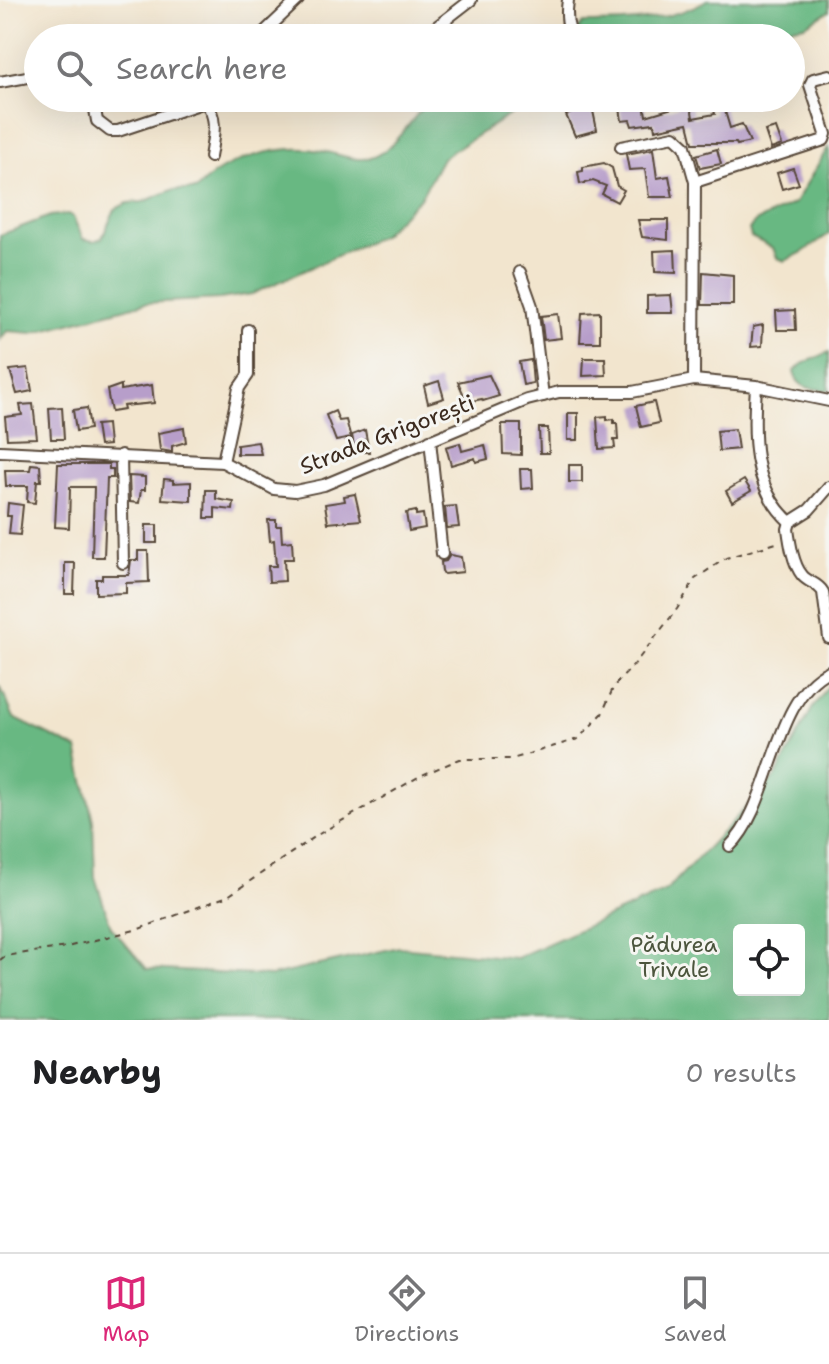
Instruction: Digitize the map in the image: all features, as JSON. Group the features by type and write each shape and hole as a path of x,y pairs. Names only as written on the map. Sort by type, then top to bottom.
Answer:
{"street":[{"path":"273,24 298,0"},
{"path":"440,24 471,0"},
{"path":"568,0 568,24"},
{"path":"695,182 824,140 826,134 810,85 813,79 829,75"},
{"path":"0,82 24,78"},
{"path":"95,112 97,121 110,131 175,112"},
{"path":"210,157 214,133 212,112"},
{"path":"621,147 674,136 685,146 695,182 694,380"},
{"path":"520,272 532,306 543,396"},
{"path":"223,462 239,388 248,375 248,330"},
{"name":"Strada Grigorești","path":"0,451 223,462 274,489 295,491 324,485 527,400 559,392 632,392 694,380 756,386 829,401"},
{"path":"756,386 754,418 760,480 770,500 790,522 789,539 799,572 805,579 820,586 823,592 829,638"},
{"path":"430,440 442,554"},
{"path":"121,455 123,563"},
{"path":"790,522 809,510 829,487"},
{"path":"730,846 745,829 785,725 810,684 829,671"}],"path":[{"path":"0,960 5,956 67,947 139,929 228,896 319,834 422,775 460,759 512,759 578,739 602,714 614,686 663,627 695,579 726,558 789,539"}],"green space":[{"path":"707,0 829,0 829,11 805,25 582,24 631,22 663,17"},
{"path":"419,112 514,112 442,158 421,197 381,236 252,294 145,303 32,333 7,331 0,340 0,235 50,216 68,214 73,217 83,239 94,241 102,238 115,209 172,190 196,190 222,170 254,156 305,149 364,159 379,154 395,141"},
{"path":"829,146 829,234 785,261 777,258 773,248 751,237 749,229 755,222 795,203"},
{"path":"829,352 829,390 807,387 799,382 794,372 802,364"},
{"name":"Pădurea Trivale","path":"829,685 829,1020 0,1020 0,686 14,718 77,749 93,821 95,877 111,927 147,969 271,976 399,947 516,958 666,891 776,776 812,709"}],"building":[{"path":"593,112 597,130 575,136 566,115"},
{"path":"621,112 645,112 646,116 659,112 692,112 693,118 725,112 730,128 742,124 750,142 737,145 693,143 688,123 655,130 654,123 632,126 630,120 622,121"},
{"path":"776,128 782,145 771,149 765,131"},
{"path":"653,149 657,178 669,176 673,197 649,197 645,169 629,170 626,154"},
{"path":"717,149 721,164 700,168 696,155"},
{"path":"604,163 612,168 617,186 624,190 617,202 602,194 606,186 593,181 580,184 578,172 583,171 583,167"},
{"path":"793,168 799,184 782,189 777,173"},
{"path":"638,220 668,220 668,240 642,237"},
{"path":"675,250 676,273 655,272 654,251"},
{"path":"703,272 733,275 733,305 702,305"},
{"path":"671,295 673,313 647,313 647,296"},
{"path":"795,310 796,330 777,330 776,311"},
{"path":"600,312 600,342 580,342 582,313"},
{"path":"558,314 561,338 544,340 541,316"},
{"path":"763,325 762,346 751,347 753,327"},
{"path":"584,358 605,358 606,375 583,376"},
{"path":"531,360 533,383 523,385 519,362"},
{"path":"28,368 32,391 17,394 10,370"},
{"path":"489,375 499,396 467,402 458,382"},
{"path":"439,381 444,398 428,403 424,386"},
{"path":"121,385 121,390 152,385 154,403 123,406 124,410 111,412 107,390"},
{"path":"654,402 659,423 641,427 636,406"},
{"path":"33,404 37,438 7,439 5,417 22,415 20,405"},
{"path":"62,407 64,439 51,439 49,408"},
{"path":"87,408 90,429 76,431 73,410"},
{"path":"335,411 339,421 346,420 351,438 336,441 326,415"},
{"path":"568,413 578,413 578,440 568,440"},
{"path":"607,416 607,420 614,419 617,423 618,440 614,440 615,448 599,449 597,417"},
{"path":"107,424 109,445 99,446 96,425"},
{"path":"502,424 521,424 521,455 503,454"},
{"path":"184,428 186,442 172,446 172,452 160,450 158,433"},
{"path":"539,428 548,428 549,453 540,453"},
{"path":"735,429 738,449 719,451 717,431"},
{"path":"365,430 369,452 355,452 352,435"},
{"path":"258,442 261,454 237,454 237,445"},
{"path":"460,443 462,451 485,445 488,459 476,462 475,458 451,465 446,447"},
{"path":"31,464 40,465 41,481 37,481 35,503 27,502 28,486 6,486 5,470 30,470"},
{"path":"58,464 109,464 109,469 113,469 113,478 107,478 104,557 92,557 94,487 70,487 69,528 55,527"},
{"path":"569,465 582,465 582,482 569,482"},
{"path":"520,469 532,469 533,488 521,489"},
{"path":"129,476 145,477 145,490 141,490 139,503 130,502"},
{"path":"164,479 173,480 173,483 191,482 191,501 162,499"},
{"path":"744,480 751,491 732,502 726,491"},
{"path":"206,490 216,490 216,499 234,502 233,510 215,508 215,518 205,518"},
{"path":"355,494 361,520 328,523 325,504 345,501 344,496"},
{"path":"8,503 23,505 20,535 9,534 11,516 7,516"},
{"path":"456,506 459,527 447,528 445,507"},
{"path":"416,511 416,515 423,514 425,528 409,531 406,513"},
{"path":"268,520 276,520 276,526 281,526 282,542 292,541 293,559 284,559 285,581 269,582 268,566 276,566 274,540 270,541"},
{"path":"146,525 157,525 157,543 146,543"},
{"path":"138,551 148,551 149,582 126,583 126,593 96,594 96,579 102,579 102,575 129,575 131,560 138,560"},
{"path":"450,555 461,557 463,572 444,574 441,562"},
{"path":"65,563 75,563 74,594 65,594"}]}
